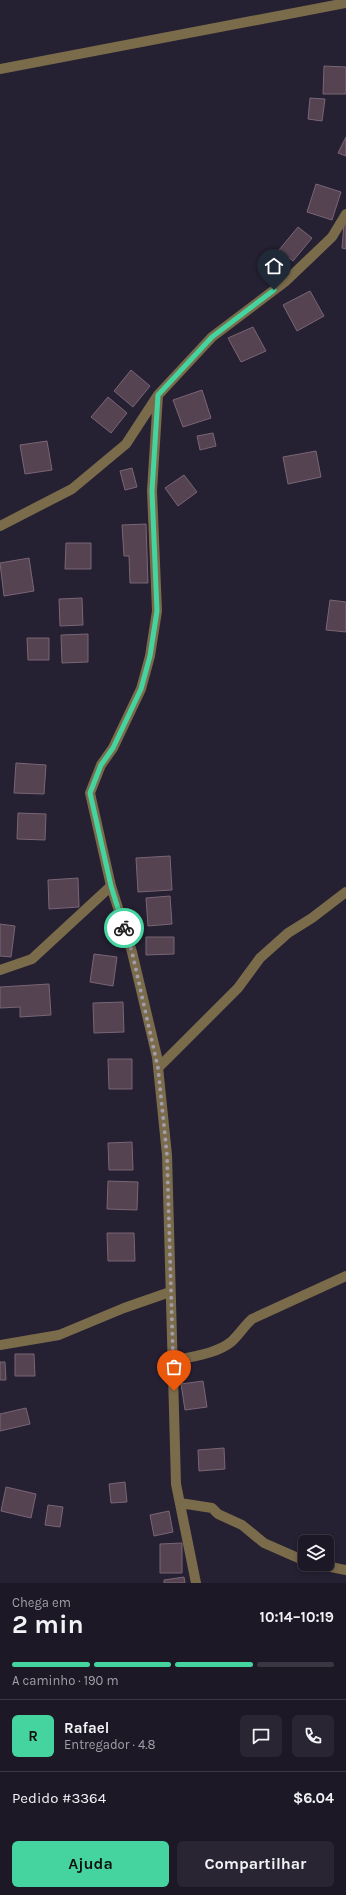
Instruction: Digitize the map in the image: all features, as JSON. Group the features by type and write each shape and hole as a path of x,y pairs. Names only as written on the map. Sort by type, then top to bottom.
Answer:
{"street":[{"path":"0,69 190,34 346,3"},
{"path":"0,526 72,489 126,444 158,395 212,337 286,281 332,237 346,214"},
{"path":"158,395 152,491 157,611 150,656 141,689 113,748 101,765 90,793 111,886 132,952 158,1068 167,1155 176,1484 196,1583"},
{"path":"0,970 32,959 111,886"},
{"path":"158,1068 238,988 260,958 288,933 312,918 346,892"},
{"path":"173,1361 220,1350 233,1341 244,1326 252,1319 346,1276"},
{"path":"0,1345 59,1336 124,1308 170,1292"},
{"path":"180,1503 212,1508 218,1514 242,1525 264,1543 298,1558"},
{"path":"334,1568 346,1570"}],"building":[{"path":"324,66 346,67 346,94 323,94"},
{"path":"310,98 325,99 322,121 308,119"},
{"path":"346,137 346,156 338,153"},
{"path":"316,184 341,192 332,220 307,212"},
{"path":"344,223 346,223 346,249 342,248"},
{"path":"298,227 312,238 293,261 279,250"},
{"path":"310,291 324,316 297,331 283,305"},
{"path":"253,327 266,351 241,362 228,338"},
{"path":"131,370 150,386 133,407 114,391"},
{"path":"202,390 211,418 183,427 173,400"},
{"path":"108,397 127,413 111,433 91,417"},
{"path":"213,433 216,446 200,450 197,436"},
{"path":"47,441 52,470 25,474 20,445"},
{"path":"316,451 321,477 288,484 283,457"},
{"path":"132,468 137,487 125,490 120,471"},
{"path":"184,475 197,492 178,506 165,488"},
{"path":"146,524 148,583 130,583 129,556 124,556 122,525"},
{"path":"66,543 91,543 91,569 65,569"},
{"path":"29,558 34,591 4,596 0,563"},
{"path":"82,598 83,625 60,626 59,599"},
{"path":"330,600 346,602 346,632 326,630"},
{"path":"88,634 88,662 62,663 61,635"},
{"path":"27,638 49,638 49,660 28,660"},
{"path":"16,763 46,765 44,794 14,793"},
{"path":"18,813 46,814 45,840 17,839"},
{"path":"170,856 172,890 138,892 136,858"},
{"path":"78,878 79,907 49,909 48,880"},
{"path":"170,896 172,924 148,926 146,898"},
{"path":"0,924 15,926 11,957 0,956"},
{"path":"146,937 174,937 174,954 146,955"},
{"path":"94,954 117,957 113,986 90,982"},
{"path":"49,984 51,1015 20,1017 20,1007 0,1008 0,987"},
{"path":"123,1002 124,1032 94,1033 93,1003"},
{"path":"108,1059 132,1059 132,1089 109,1089"},
{"path":"132,1142 133,1170 109,1170 108,1143"},
{"path":"108,1181 138,1182 137,1210 107,1209"},
{"path":"107,1233 134,1233 135,1261 108,1261"},
{"path":"15,1354 34,1354 35,1376 15,1376"},
{"path":"0,1362 5,1362 6,1380 0,1380"},
{"path":"203,1381 207,1407 185,1410 181,1384"},
{"path":"26,1408 30,1424 0,1431 0,1414"},
{"path":"224,1448 225,1469 199,1471 198,1450"},
{"path":"125,1482 127,1502 111,1503 109,1484"},
{"path":"6,1487 36,1494 31,1518 1,1511"},
{"path":"48,1505 63,1507 60,1527 45,1525"},
{"path":"169,1511 173,1532 154,1536 150,1515"},
{"path":"182,1543 182,1573 160,1573 160,1544"},
{"path":"184,1577 185,1583 164,1583 164,1580"}],"way so far":[{"path":"124,928 132,952 157,1057 167,1155 174,1391"}],"route":[{"path":"124,928 111,886 90,793 101,765 113,748 141,689 150,656 157,611 152,491 158,395 212,337 274,290"}]}
